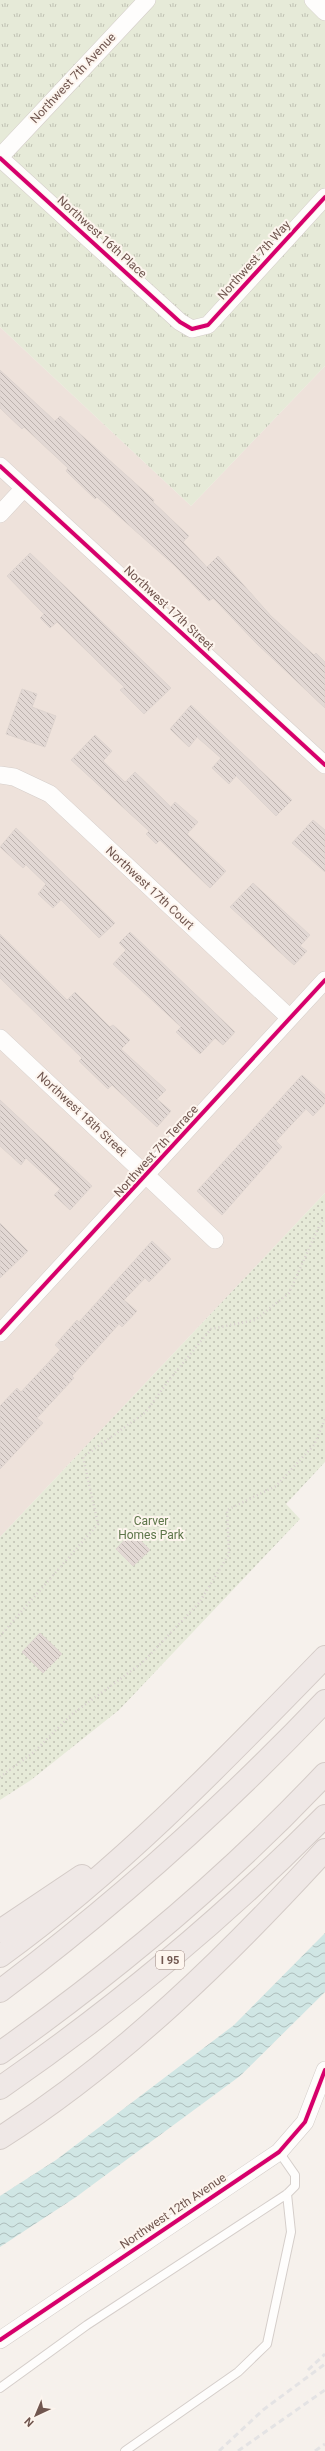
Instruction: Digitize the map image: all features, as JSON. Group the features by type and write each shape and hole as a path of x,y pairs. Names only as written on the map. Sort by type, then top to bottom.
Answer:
{"highway":[{"path":"0,1956 112,1868 161,1823 325,1657"},
{"path":"0,1991 99,1914 154,1867 253,1776 325,1701"},
{"path":"0,2053 96,1983 202,1894 253,1848 325,1774"},
{"name":"I 95","path":"0,2088 89,2025 196,1938 248,1892 325,1816"},
{"path":"0,1930 161,1823"},
{"path":"0,2138 78,2082 189,1988 221,1958 325,1850"}],"street":[{"name":"Northwest 7th Avenue","path":"0,157 147,0"},
{"path":"313,0 325,12"},
{"name":"Northwest 16th Place","path":"0,157 180,322 192,329"},
{"name":"Northwest 7th Way","path":"192,329 208,325 325,197"},
{"name":"Northwest 17th Street","path":"0,466 325,765"},
{"path":"0,514 24,488"},
{"name":"Northwest 17th Court","path":"0,775 14,777 50,794 290,1018"},
{"name":"Northwest 7th Terrace","path":"2,1327 147,1175 325,980"},
{"name":"Northwest 18th Street","path":"0,1038 215,1240"},
{"name":"Northwest 12th Avenue","path":"0,2340 279,2152 305,2122 325,2070"}],"lane":[{"path":"0,2388 87,2325 287,2194 295,2186 295,2174 279,2152"},
{"path":"125,2451 238,2372 266,2344 291,2232 287,2194"}],"path":[{"path":"0,1636 98,1524 83,1457 146,1412 169,1380 211,1329 255,1320 289,1293 321,1222 325,1219"},
{"path":"0,1777 34,1752 71,1715 142,1663 199,1603 229,1554 227,1510 276,1486 314,1444 325,1419"}],"shaded area":[{"path":"0,327 191,506 325,366 325,1193 0,1537"}],"green space":[{"path":"0,0 325,0 325,366 191,506 0,327"},
{"name":"Carver Homes Park","path":"325,1193 325,1462 286,1504 300,1519 119,1710 31,1780 0,1800 0,1537"}],"water":[{"path":"325,1933 325,1992 240,2076 76,2197 0,2247 0,2196 56,2160 234,2025"}],"building":[{"path":"0,370 55,421 60,416 154,500 153,502 189,536 183,542 207,567 218,556 271,616 314,655 316,653 325,662 325,708 256,643 213,598 209,601 174,565 97,497 95,499 66,471 68,468 24,427 22,429 0,408"},
{"path":"30,553 171,688 144,714 120,690 124,687 57,622 50,628 40,618 44,614 7,576"},
{"path":"22,689 37,694 32,707 56,716 45,747 6,734"},
{"path":"191,705 292,800 276,816 236,776 229,784 212,768 221,758 197,737 189,747 170,729"},
{"path":"95,735 112,751 103,761 125,782 135,772 171,807 175,802 198,822 187,834 226,871 210,888 160,840 156,844 146,834 149,831 71,760"},
{"path":"313,820 325,830 325,872 292,843"},
{"path":"16,828 115,923 99,938 61,900 53,908 38,894 46,884 26,865 23,868 0,847"},
{"path":"253,883 310,935 300,946 307,951 294,965 230,907"},
{"path":"130,932 235,1032 223,1045 215,1038 200,1054 176,1032 181,1027 113,964 126,950 119,943"},
{"path":"0,934 67,1000 75,992 110,1027 113,1025 130,1040 121,1049 166,1090 157,1099 171,1111 157,1127 112,1085 108,1089 79,1061 82,1058 0,978"},
{"path":"302,1075 325,1095 325,1103 313,1116 306,1109 276,1141 282,1147 222,1215 197,1191"},
{"path":"0,1100 92,1186 70,1210 54,1195 60,1189 26,1158 21,1165 0,1146"},
{"path":"0,1223 28,1251 0,1278"},
{"path":"152,1241 171,1259 149,1282 145,1278 124,1300 137,1311 122,1327 119,1324 72,1376 74,1378 37,1418 43,1423 0,1469 0,1406 17,1388 21,1392 60,1350 55,1345 77,1320 79,1322"},
{"path":"132,1532 150,1550 133,1566 116,1549"},
{"path":"40,1633 62,1654 43,1673 22,1652"}],"railway":[{"path":"308,2370 325,2354"},
{"path":"219,2451 263,2410 325,2364"},
{"path":"238,2451 325,2390"},
{"path":"315,2451 325,2444"}],"cycle path":[{"path":"0,158 180,322 192,329 208,325 325,197"},
{"path":"0,466 325,765"},
{"path":"0,1333 325,980"},
{"path":"0,2340 279,2152 305,2122 325,2070"}]}
